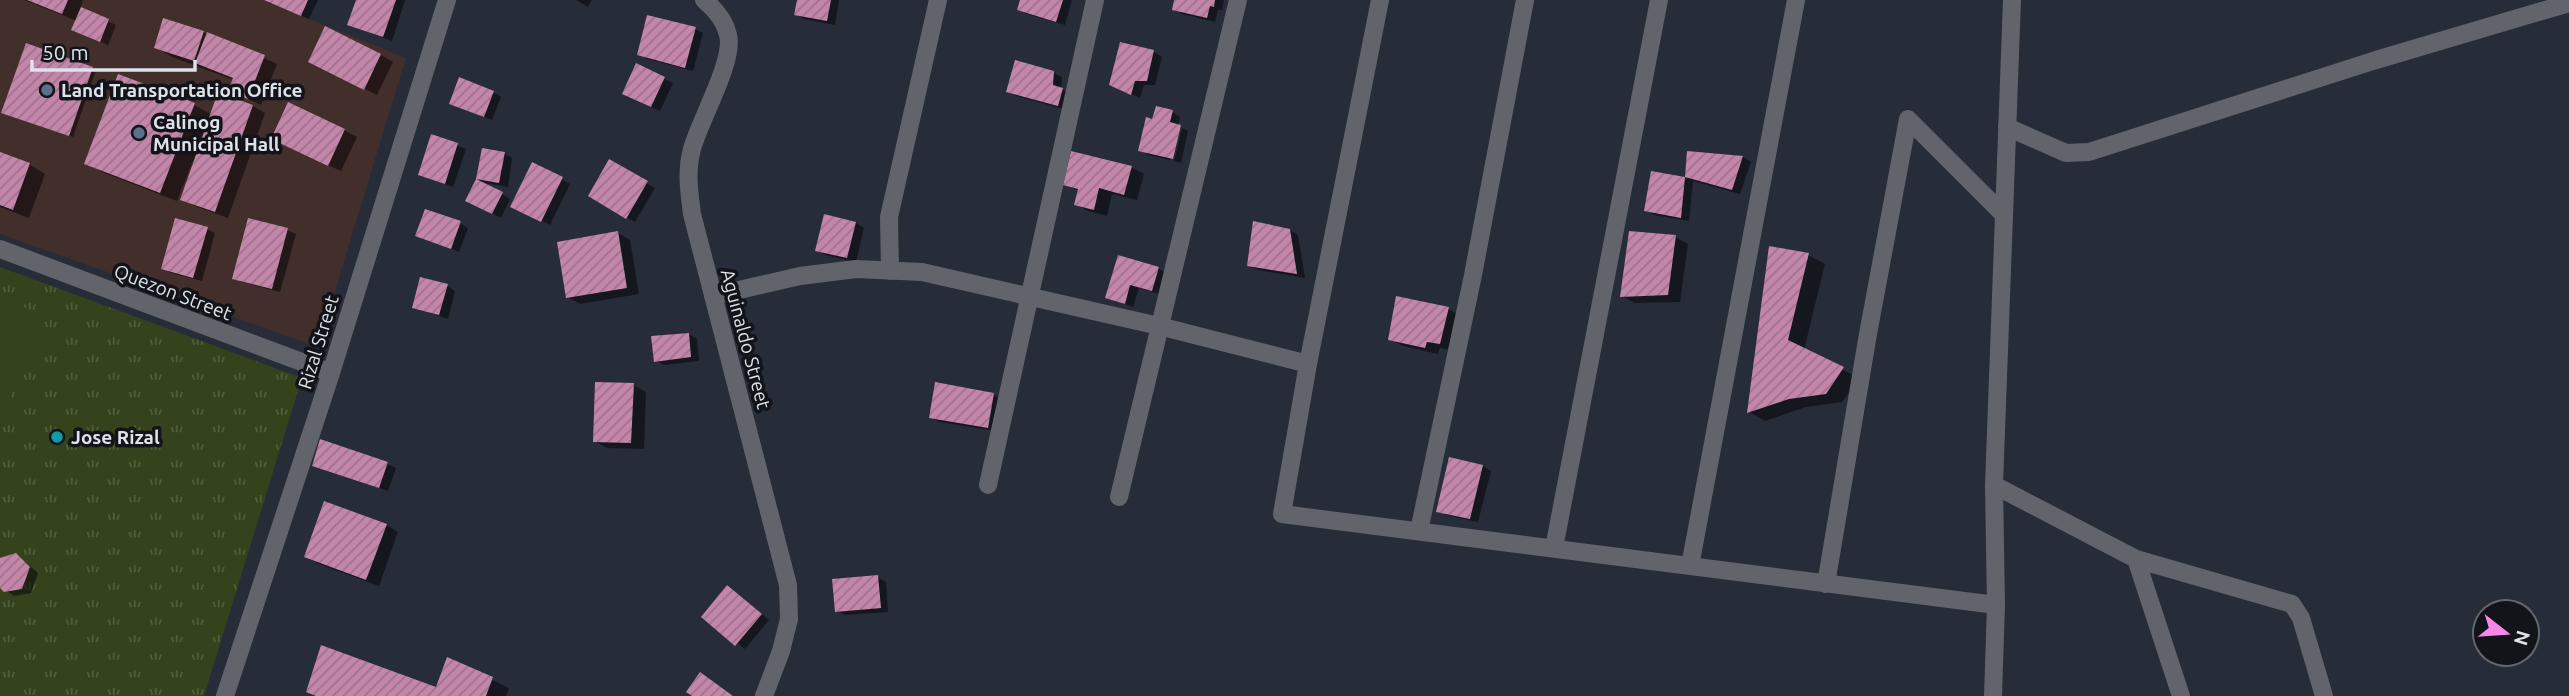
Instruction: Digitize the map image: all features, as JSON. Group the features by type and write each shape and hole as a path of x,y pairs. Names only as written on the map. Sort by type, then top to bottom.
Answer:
{"street":[{"name":"Rizal Street","path":"225,696 331,373 447,0"},
{"name":"Aguinaldo Street","path":"704,0 716,10 729,37 726,60 692,148 687,178 692,214 788,584 789,619 781,651 764,696"},
{"path":"890,271 889,217 938,0"},
{"path":"988,485 1095,0"},
{"path":"1119,497 1238,0"},
{"path":"1380,0 1308,364 1282,514 1996,605"},
{"path":"1419,531 1473,275 1525,0"},
{"path":"1554,548 1659,0"},
{"path":"1690,566 1796,0"},
{"path":"1993,696 1996,605 1994,485 2012,0"},
{"path":"2007,127 2066,152 2089,152 2376,60 2569,3"},
{"path":"1826,584 1908,119 2003,214"},
{"name":"Quezon Street","path":"0,249 331,373"},
{"path":"713,296 800,276 856,269 922,272 1159,326 1308,364"},
{"path":"1994,485 2136,559 2292,604 2301,618 2324,696"},
{"path":"2136,559 2181,696"}],"shaded area":[{"path":"0,0 263,0 406,58 318,347 0,234"}],"green space":[{"path":"0,267 302,378 204,696 0,696"},
{"path":"0,299 46,315 24,375 0,366"},
{"path":"0,377 15,382 0,427"}],"building":[{"path":"27,0 68,0 62,14"},
{"path":"264,0 308,0 301,16"},
{"path":"356,0 396,0 383,37 347,25"},
{"path":"797,0 831,0 827,21 794,15"},
{"path":"1020,0 1063,0 1056,22 1017,10"},
{"path":"1174,0 1215,0 1214,7 1210,6 1207,18 1172,10"},
{"path":"81,7 109,19 100,42 71,30"},
{"path":"647,15 696,27 685,68 637,55"},
{"path":"163,18 204,31 194,61 154,48"},
{"path":"325,26 381,54 364,90 308,62"},
{"path":"207,32 265,55 248,99 228,91 233,78 195,63"},
{"path":"1120,42 1154,50 1147,81 1135,81 1131,95 1109,85"},
{"name":"Land Transportation Office","path":"26,43 93,67 69,136 1,113"},
{"path":"1015,60 1054,71 1053,85 1063,88 1058,106 1006,92"},
{"path":"636,63 665,77 651,107 622,94"},
{"name":"Calinog Municipal Hall","path":"118,74 195,103 160,193 84,164"},
{"path":"459,77 494,91 484,117 449,104"},
{"path":"218,92 253,105 215,212 180,200"},
{"path":"288,102 345,129 328,166 271,139"},
{"path":"1156,106 1173,110 1170,122 1181,125 1173,159 1138,151 1146,117 1152,119"},
{"path":"431,134 458,143 445,184 418,175"},
{"path":"482,148 505,152 499,183 476,179"},
{"path":"1071,151 1132,166 1124,195 1099,188 1094,210 1074,205 1078,189 1063,185"},
{"path":"1687,151 1743,156 1732,190 1685,177"},
{"path":"0,152 30,163 13,210 0,205"},
{"path":"609,159 648,181 626,219 588,196"},
{"path":"532,162 563,177 541,222 510,207"},
{"path":"1651,171 1685,177 1681,218 1644,211"},
{"path":"476,179 503,192 492,214 465,201"},
{"path":"425,209 461,221 451,249 415,236"},
{"path":"824,214 856,222 847,258 815,251"},
{"path":"175,218 208,227 193,278 161,269"},
{"path":"248,218 288,228 272,289 232,279"},
{"path":"1253,221 1290,229 1297,274 1247,266"},
{"path":"618,231 627,288 566,298 557,242"},
{"path":"1629,231 1676,235 1668,295 1620,297"},
{"path":"1769,246 1809,253 1788,340 1844,367 1826,394 1789,399 1747,413"},
{"path":"1118,255 1159,267 1152,291 1130,285 1125,304 1105,298"},
{"path":"420,277 448,284 439,315 412,308"},
{"path":"1396,296 1449,307 1440,344 1427,342 1425,348 1388,340"},
{"path":"689,333 691,357 654,362 651,336"},
{"path":"595,382 634,383 631,443 593,442"},
{"path":"935,382 994,393 988,428 929,418"},
{"path":"320,439 388,462 379,488 312,466"},
{"path":"1449,457 1483,465 1470,519 1436,512"},
{"path":"324,501 387,524 366,580 304,557"},
{"path":"16,553 30,567 22,589 4,592 0,588 0,558"},
{"path":"878,575 881,608 835,612 832,579"},
{"path":"727,585 762,614 735,646 701,617"},
{"path":"321,645 436,687 447,657 493,677 486,696 316,696 306,692"},
{"path":"700,672 733,696 692,696 686,692"}],"place":[{"name":"Land Transportation Office","path":"47,90"},
{"name":"Calinog Municipal Hall","path":"139,133"},
{"name":"Jose Rizal","path":"57,437"}]}
